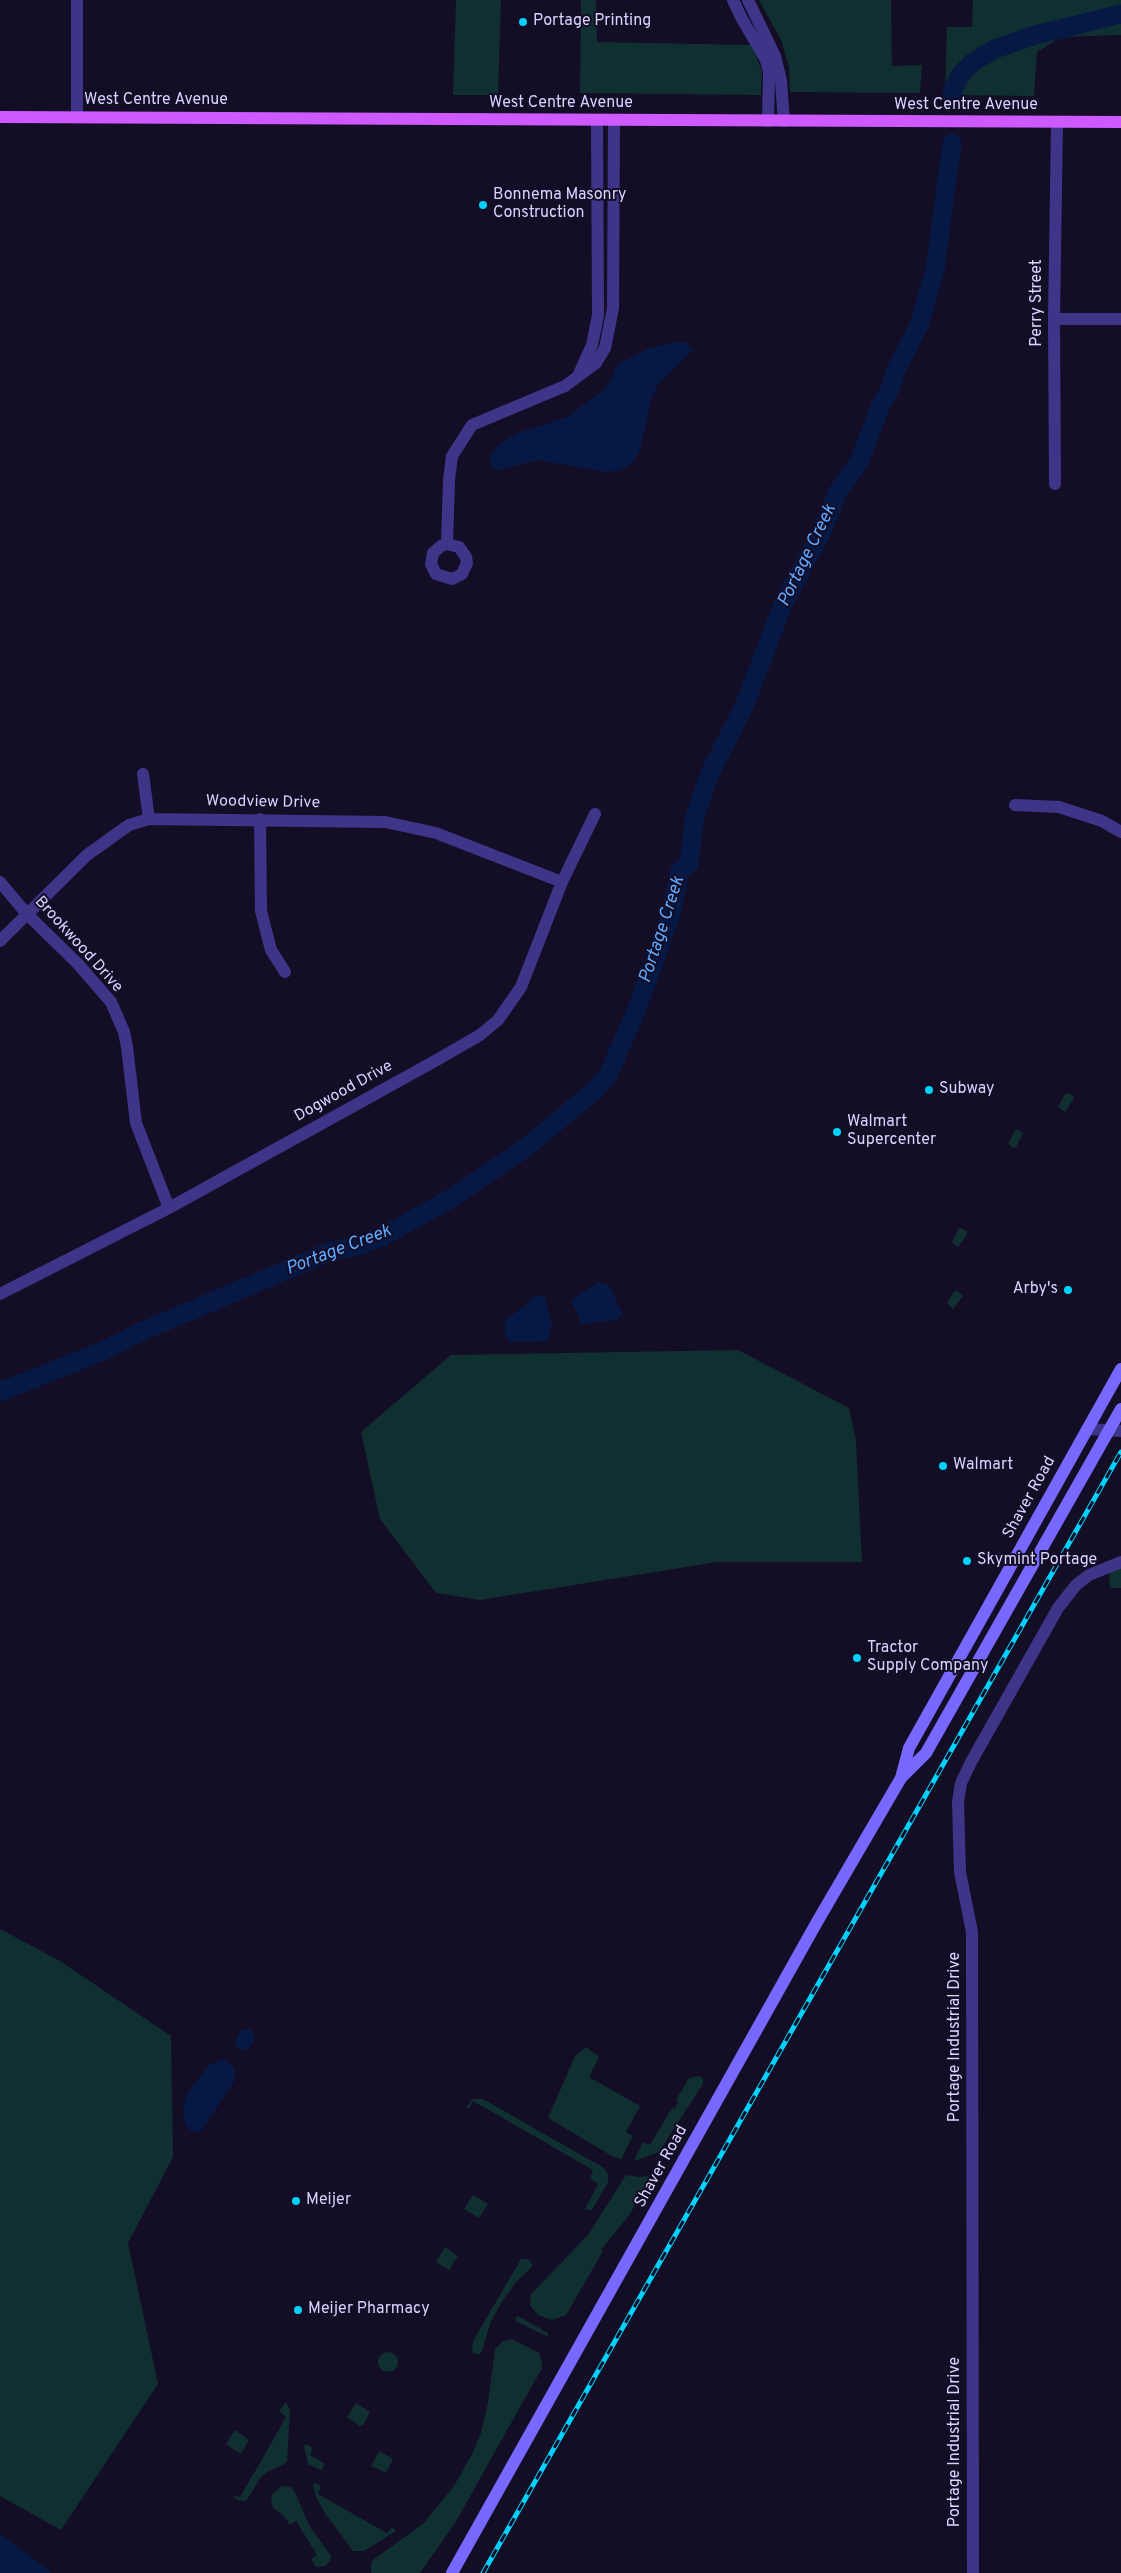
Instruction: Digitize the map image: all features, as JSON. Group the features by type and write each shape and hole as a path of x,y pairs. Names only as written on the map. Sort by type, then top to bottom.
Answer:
{"main road":[{"name":"West Centre Avenue","path":"0,117 1121,122"},
{"name":"Shaver Road","path":"901,1778 909,1748 1121,1369"},
{"name":"Shaver Road","path":"452,2573 817,1922 901,1778 926,1753 1115,1430 1121,1409"}],"street":[{"path":"77,0 77,117"},
{"path":"733,0 766,60 769,72 768,121"},
{"path":"748,0 775,56 782,80 784,121"},
{"path":"579,375 592,345 598,301 597,120"},
{"path":"447,544 449,480 452,456 472,425 565,386 596,363 605,348 610,331 613,302 614,120"},
{"name":"Perry Street","path":"1055,484 1054,320 1057,122"},
{"path":"598,228 614,228"},
{"path":"598,301 613,302"},
{"path":"1054,320 1121,319"},
{"path":"143,774 149,818"},
{"path":"1015,805 1065,809 1102,821 1121,832"},
{"name":"Dogwood Drive","path":"0,1294 169,1208 480,1035 498,1020 521,987 562,882 595,814"},
{"name":"Woodview Drive","path":"0,941 26,913 102,843 129,825 149,818 362,821 408,826 436,833 562,882"},
{"path":"260,819 260,912 271,950 284,972"},
{"name":"Brookwood Drive","path":"0,882 26,913 78,964 111,1002 125,1040 136,1124 169,1208"},
{"path":"1087,1429 1115,1430"},
{"name":"Portage Industrial Drive","path":"973,2573 972,1932 960,1872 958,1802 961,1783 971,1762 1058,1608 1076,1585 1089,1575 1121,1562"}],"green space":[{"path":"456,0 501,0 498,95 453,95"},
{"path":"581,0 596,0 597,42 752,45 762,72 761,95 580,93"},
{"path":"759,0 891,0 892,66 922,65 920,93 790,92 789,67 781,40"},
{"path":"973,0 1121,0 1121,35 1061,37 1037,52 1034,96 945,95 947,27 972,27"},
{"path":"1066,1093 1073,1095 1074,1098 1065,1112 1058,1107"},
{"path":"1016,1129 1023,1133 1016,1147 1013,1148 1008,1143"},
{"path":"959,1228 967,1231 967,1234 958,1247 952,1242"},
{"path":"957,1291 963,1296 953,1309 947,1303 954,1292"},
{"path":"738,1350 849,1408 856,1441 862,1562 717,1562 480,1600 436,1593 380,1519 361,1432 451,1355"},
{"path":"1121,1567 1121,1588 1110,1588 1109,1572"},
{"path":"0,1929 60,1961 171,2036 173,2157 128,2243 158,2384 61,2530 0,2496"},
{"path":"586,2047 599,2057 589,2077 640,2106 626,2132 633,2136 621,2159 612,2156 548,2118 575,2056"},
{"path":"698,2076 703,2078 703,2084 659,2152 634,2161 643,2142 650,2145 672,2108 675,2109 678,2102 676,2100 689,2078"},
{"path":"472,2099 483,2099 604,2168 608,2174 608,2182 592,2210 585,2209 598,2184 590,2178 593,2170 473,2101 469,2108 466,2108"},
{"path":"626,2175 648,2176 650,2178 630,2214 601,2250 603,2251 566,2315 552,2320 538,2315 530,2305 531,2294 588,2235"},
{"path":"473,2195 488,2204 479,2218 464,2209"},
{"path":"445,2247 458,2256 449,2270 436,2262"},
{"path":"521,2259 528,2259 533,2266 517,2281 503,2300 491,2321 482,2351 479,2355 472,2352 473,2341"},
{"path":"518,2316 548,2333 548,2337 516,2321 515,2318"},
{"path":"512,2339 539,2353 542,2368 455,2523 420,2573 371,2573 373,2560 424,2523 454,2486 472,2454 481,2433 488,2403 495,2349 503,2341"},
{"path":"388,2352 395,2355 398,2362 395,2369 388,2372 381,2369 378,2362 381,2355"},
{"path":"286,2402 290,2410 287,2461 261,2477 246,2501 238,2500 232,2495 240,2497 264,2456 286,2417 279,2411"},
{"path":"356,2403 370,2412 363,2425 360,2426 347,2417"},
{"path":"235,2430 249,2440 242,2452 239,2453 226,2444"},
{"path":"306,2444 313,2448 310,2455 325,2464 321,2470 308,2464 304,2446"},
{"path":"379,2451 393,2459 386,2473 371,2466"},
{"path":"313,2484 321,2486 318,2494 387,2533 392,2527 396,2531 364,2551 353,2551 324,2512 315,2494"},
{"path":"282,2486 290,2487 294,2490 309,2525 331,2556 330,2561 325,2566 316,2567 311,2559 317,2555 296,2521 290,2525 284,2516 273,2508 272,2494"}],"water":[{"path":"677,342 687,343 693,350 658,384 652,397 637,457 630,465 619,470 607,472 537,460 498,470 491,467 490,458 495,448 515,434 567,417 604,390 612,378 616,365 650,348"},
{"path":"598,1282 609,1285 622,1313 617,1320 582,1324 571,1300"},
{"path":"544,1295 552,1324 548,1341 510,1342 505,1336 505,1320 526,1305 532,1297"},
{"path":"250,2029 254,2034 254,2041 248,2049 239,2050 234,2043 241,2031"},
{"path":"225,2059 235,2069 235,2080 201,2131 192,2132 185,2124 183,2108 188,2092 210,2064"},
{"path":"0,2534 51,2572 51,2573 0,2573"}],"waterway":[{"name":"Portage Creek","path":"952,96 960,75 973,62 995,49 1035,35 1121,14"},
{"name":"Portage Creek","path":"0,1392 103,1351 143,1331 329,1252 357,1246 382,1237 450,1199 524,1149 594,1091 608,1075 635,1014 670,917 680,871 689,864 694,820 710,773 745,704 783,604 823,529 837,493 859,462 880,407 891,387 895,372 919,325 935,270 952,143"}],"railway":[{"path":"483,2573 1121,1452"}],"place":[{"name":"Portage Printing","path":"523,22"},
{"name":"Bonnema Masonry Construction","path":"483,205"},
{"name":"Subway","path":"929,1090"},
{"name":"Walmart Supercenter","path":"837,1132"},
{"name":"Arby's","path":"1068,1290"},
{"name":"Walmart","path":"943,1466"},
{"name":"Skymint Portage","path":"967,1561"},
{"name":"Tractor Supply Company","path":"857,1658"},
{"name":"Meijer","path":"296,2201"},
{"name":"Meijer Pharmacy","path":"298,2310"}]}
